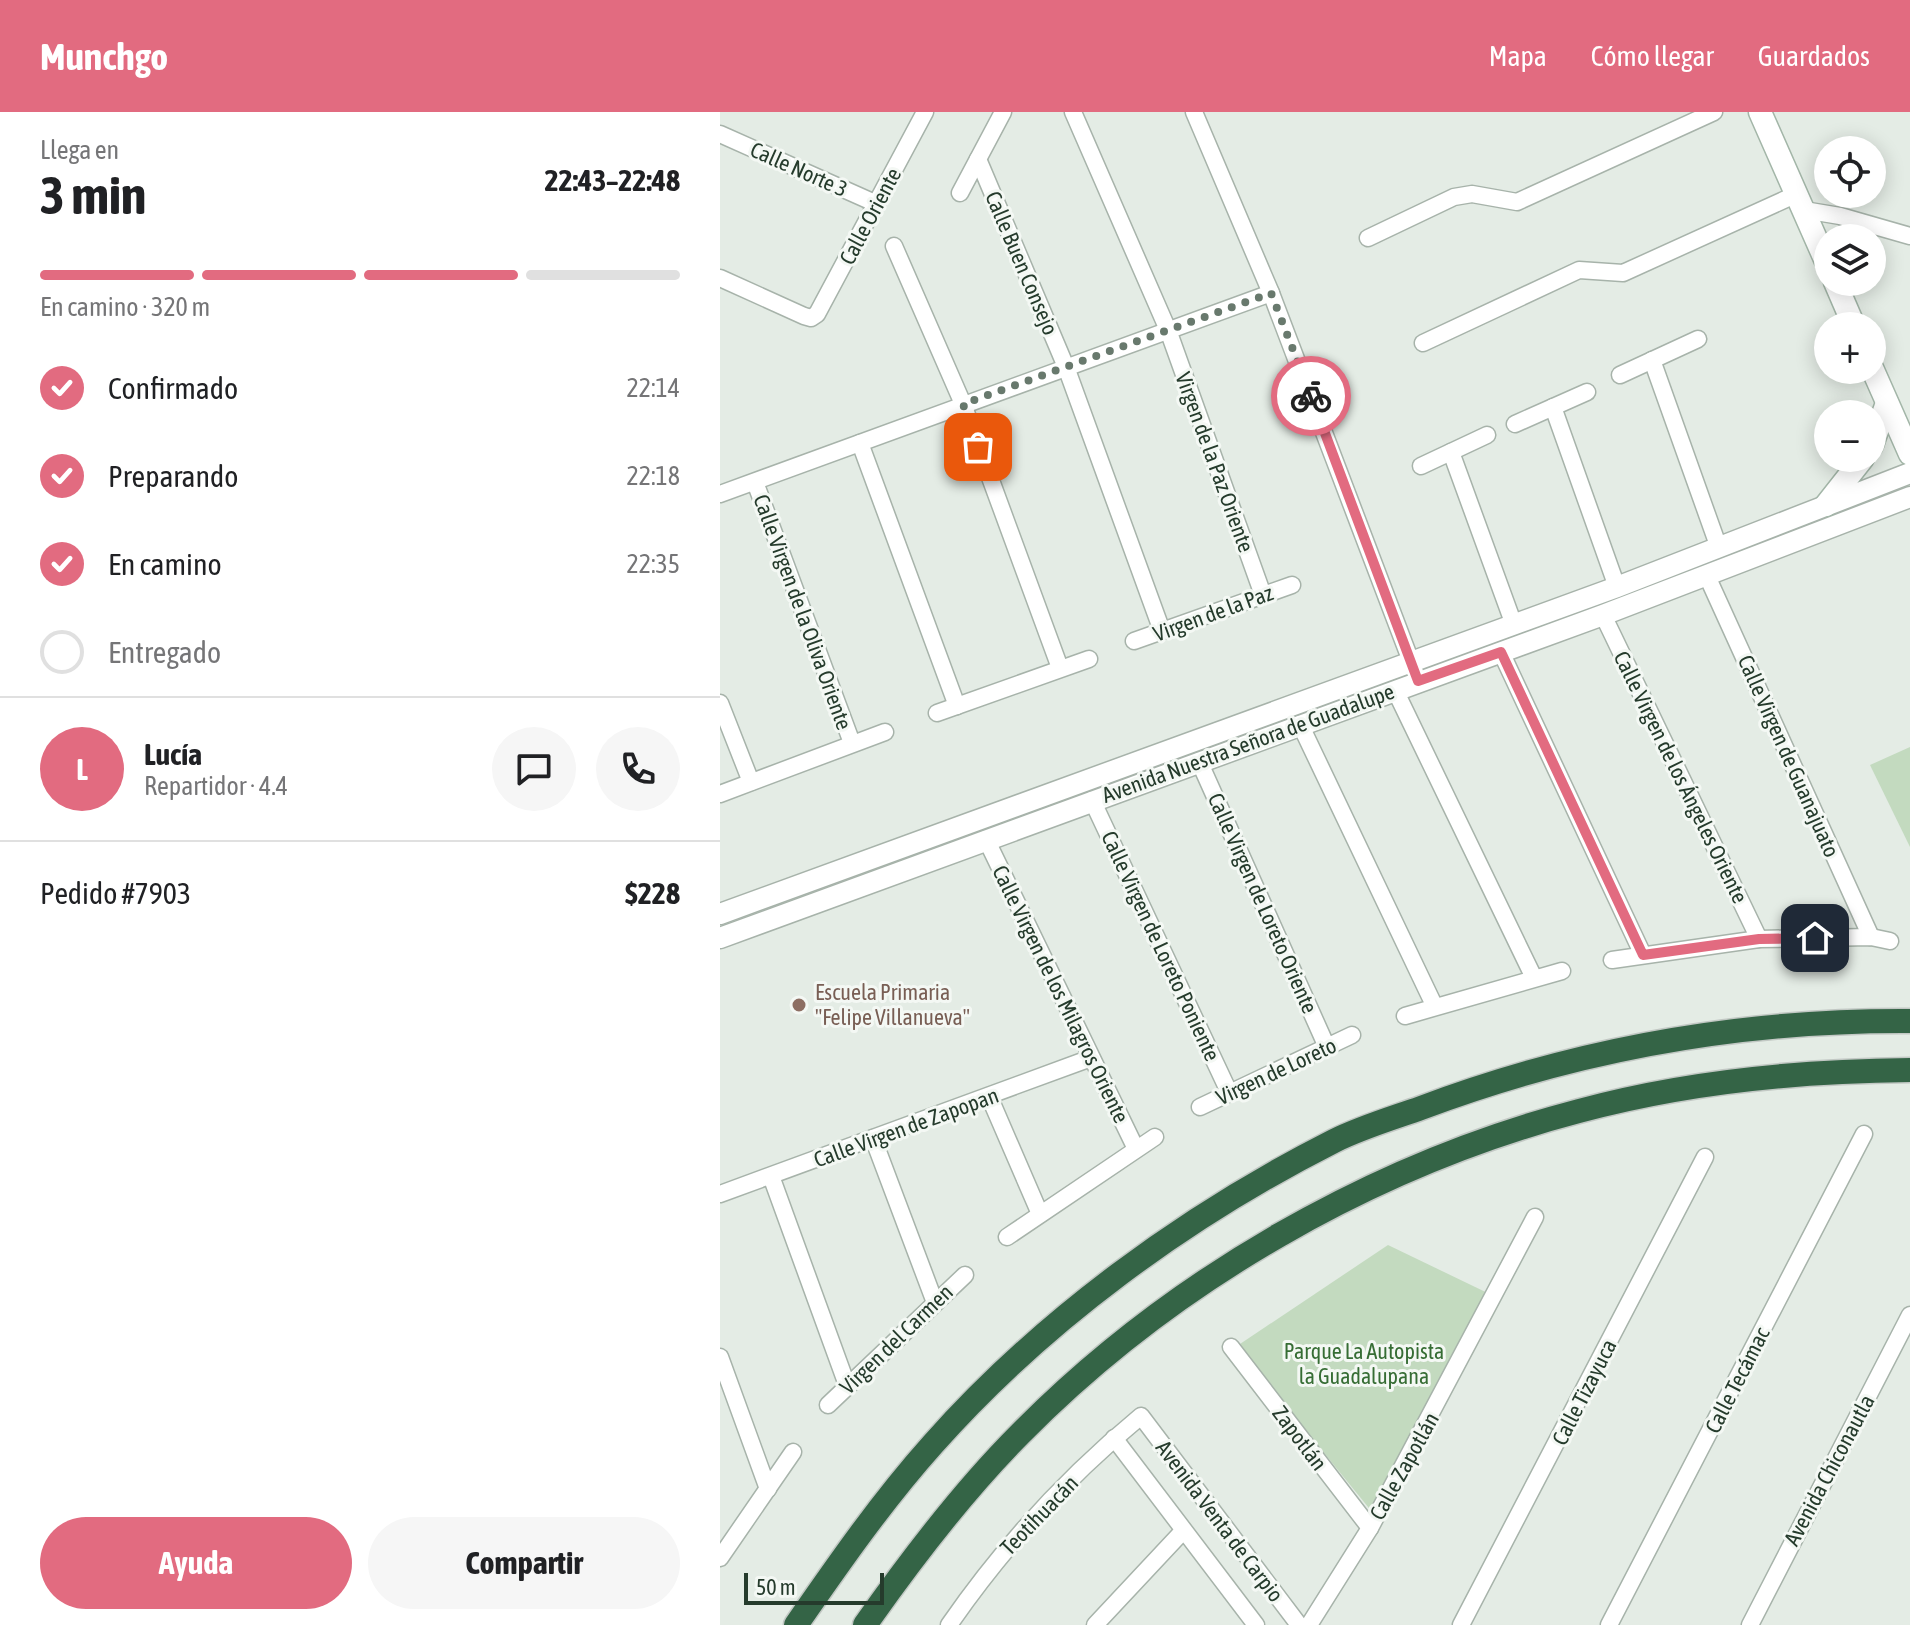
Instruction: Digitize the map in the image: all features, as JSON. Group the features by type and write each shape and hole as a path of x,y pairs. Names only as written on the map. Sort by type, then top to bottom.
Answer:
{"highway":[{"path":"796,1625 853,1542 933,1444 1018,1358 1124,1272 1245,1190 1337,1139 1490,1082 1632,1045 1781,1025 1910,1021"},
{"path":"865,1625 903,1571 967,1493 1022,1433 1084,1375 1217,1276 1353,1197 1429,1162 1579,1111 1727,1082 1910,1070"}],"main road":[{"path":"1760,112 1814,233"},
{"path":"1879,384 1910,453"},
{"path":"1826,505 1852,472"}],"street":[{"name":"Calle Oriente","path":"720,278 811,318 877,204 925,112"},
{"path":"960,193 1003,112"},
{"name":"Virgen de la Paz Oriente","path":"1073,112 1168,330 1263,595"},
{"path":"1194,112 1271,293 1418,681"},
{"path":"1368,238 1454,197 1472,194 1517,202 1714,112"},
{"name":"Calle Norte 3","path":"720,134 877,204"},
{"name":"Calle Buen Consejo","path":"978,159 1066,367 1162,631"},
{"path":"1423,343 1579,270 1623,273 1801,202 1910,236"},
{"path":"894,246 963,404 1060,668"},
{"path":"720,494 1271,293"},
{"path":"1620,375 1698,339"},
{"path":"1652,360 1719,548"},
{"path":"1515,424 1587,392"},
{"path":"1553,407 1617,587"},
{"path":"1421,466 1487,435"},
{"path":"860,443 957,706"},
{"path":"1451,452 1514,625"},
{"name":"Avenida Nuestra Señora de Guadalupe","path":"720,914 1617,587 1910,473"},
{"name":"Calle Virgen de la Oliva Oriente","path":"755,482 852,743"},
{"name":"Avenida Nuestra Señora de Guadalupe","path":"720,938 1603,615 1910,497"},
{"name":"Calle Virgen de Guanajuato","path":"1707,576 1871,937"},
{"name":"Virgen de la Paz","path":"1134,641 1292,585"},
{"name":"Calle Virgen de los Ángeles Oriente","path":"1603,615 1759,939"},
{"path":"1501,652 1643,955"},
{"path":"937,713 1089,659"},
{"path":"1395,690 1534,978"},
{"path":"720,703 751,782"},
{"path":"1300,724 1434,1005"},
{"path":"720,794 885,732"},
{"name":"Calle Virgen de Loreto Oriente","path":"1199,761 1326,1045"},
{"name":"Calle Virgen de Loreto Poniente","path":"1092,800 1229,1092"},
{"name":"Calle Virgen de los Milagros Oriente","path":"986,839 1136,1149"},
{"path":"1612,960 1759,939 1871,937 1890,941"},
{"path":"1405,1016 1434,1005 1562,971"},
{"name":"Virgen de Loreto","path":"1200,1107 1352,1035"},
{"name":"Calle Virgen de Zapopan","path":"720,1194 1091,1058"},
{"path":"989,1096 1040,1214"},
{"name":"Calle Tecámac","path":"1609,1625 1864,1134"},
{"path":"1007,1237 1155,1137"},
{"path":"873,1138 934,1300"},
{"name":"Calle Tizayuca","path":"1461,1625 1705,1157"},
{"path":"771,1176 847,1385"},
{"name":"Calle Zapotlán","path":"1309,1625 1370,1528 1535,1217"},
{"name":"Virgen del Carmen","path":"828,1405 934,1300 965,1275"},
{"name":"Avenida Chiconautla","path":"1750,1625 1910,1315"},
{"name":"Zapotlán","path":"1231,1347 1370,1528"},
{"path":"720,1357 768,1489"},
{"name":"Teotihuacán","path":"949,1625 986,1571 1042,1509 1114,1438 1141,1416"},
{"name":"Avenida Venta de Carpio","path":"1141,1416 1299,1625"},
{"name":"Avenida Venta de Carpio","path":"1114,1438 1256,1625"},
{"path":"720,1558 793,1452"},
{"path":"1095,1625 1183,1531"}],"green space":[{"path":"1910,747 1910,847 1870,765"},
{"name":"Parque La Autopista la Guadalupana","path":"1388,1245 1498,1298 1377,1518 1237,1346"}],"way so far":[{"path":"978,447 963,404 1271,293 1311,396"}],"place":[{"name":"Escuela Primaria \"Felipe Villanueva\"","path":"799,1005"}],"route":[{"path":"1311,396 1418,681 1501,652 1643,955 1759,939 1815,938"}]}
